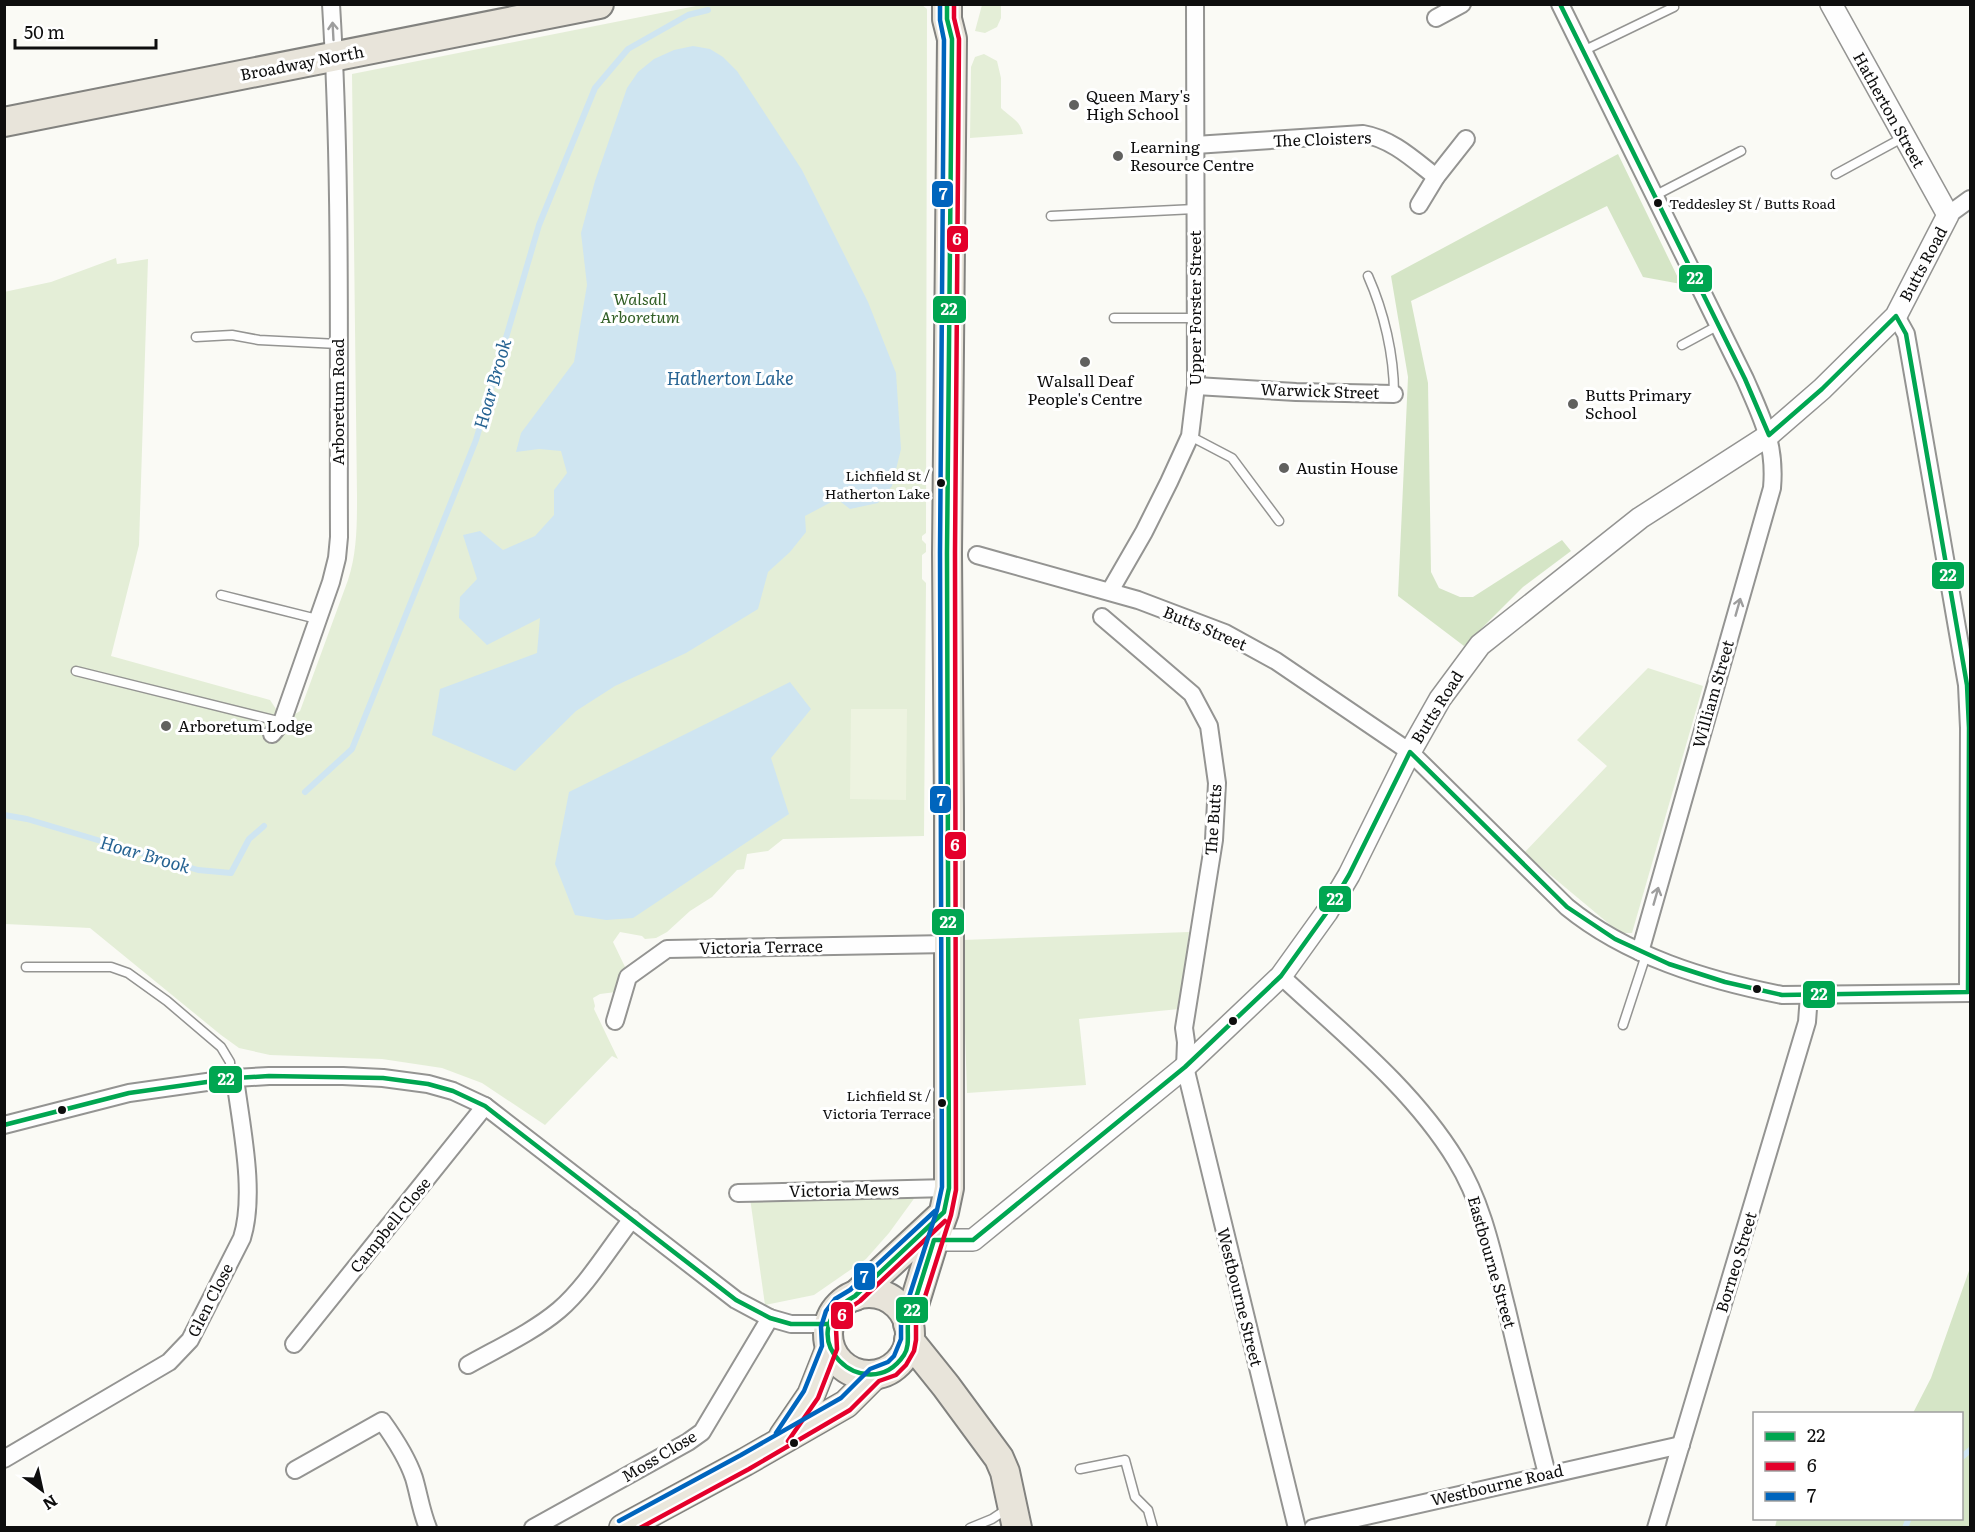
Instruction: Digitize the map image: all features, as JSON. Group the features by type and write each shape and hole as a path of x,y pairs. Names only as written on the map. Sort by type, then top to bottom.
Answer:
{"highway":[{"name":"Broadway North","path":"4,122 599,4"},
{"path":"884,1371 904,1355 934,1240 947,1200 949,944 947,553 952,39 947,19 947,4"},
{"path":"952,39 963,21 966,4"},
{"path":"946,1386 884,1371 861,1374 844,1368 834,1357 829,1336 840,1305 855,1296 947,1200"},
{"path":"855,1296 868,1293 889,1299 899,1307 909,1332 999,1458 1015,1517"}],"main road":[{"path":"779,1442 811,1395 829,1336"},
{"path":"623,1527 846,1404 884,1371"}],"street":[{"name":"Arboretum Road","path":"277,728 337,558 339,537 332,4"},
{"name":"Upper Forster Street","path":"1110,591 1144,532 1190,436 1196,386 1196,4"},
{"name":"William Street","path":"1560,4 1745,379 1769,435 1774,467 1772,488 1643,954"},
{"name":"Hatherton Street","path":"1831,4 1948,215"},
{"name":"The Cloisters","path":"1195,145 1363,134 1378,137 1398,148 1436,177"},
{"path":"1419,205 1436,177 1466,139"},
{"path":"1948,215 1970,201"},
{"name":"Butts Road","path":"934,1240 973,1240 1185,1067 1281,976 1327,912 1349,875 1410,752 1440,699 1480,645 1640,518 1769,435 1822,389 1896,316 1948,215"},
{"path":"1896,316 1905,334 1969,685 1969,993"},
{"name":"Warwick Street","path":"1196,386 1296,392 1394,394"},
{"name":"Butts Street","path":"977,555 1110,591 1184,617 1276,660 1410,752 1567,907 1585,922 1643,954 1671,965 1756,990 1782,995 1969,993"},
{"name":"The Butts","path":"1102,617 1192,694 1209,726 1217,783 1214,840 1184,1028 1185,1067"},
{"name":"Victoria Terrace","path":"615,1022 628,977 667,949 949,944"},
{"name":"Eastbourne Street","path":"1281,976 1394,1082 1436,1131 1457,1161 1475,1197 1492,1251 1546,1474"},
{"name":"Borneo Street","path":"1656,1527 1808,1022 1809,995"},
{"name":"Westbourne Street","path":"1185,1067 1297,1527"},
{"path":"4,1125 129,1093 233,1079 343,1076 428,1084 453,1091 485,1106 736,1300 770,1318 829,1336"},
{"name":"Glen Close","path":"4,1459 170,1362 190,1340 242,1238 247,1222 249,1199 233,1079"},
{"name":"Campbell Close","path":"294,1344 485,1106"},
{"name":"Victoria Mews","path":"738,1193 947,1200"},
{"path":"468,1365 546,1320 560,1309 632,1219"},
{"name":"Moss Close","path":"533,1527 688,1442 702,1432 770,1318"},
{"path":"295,1470 382,1421 399,1445 413,1477 428,1527"},
{"name":"Westbourne Road","path":"1312,1527 1681,1445"}],"lane":[{"path":"1583,51 1674,7"},
{"path":"1836,174 1905,137"},
{"path":"1654,196 1741,151"},
{"path":"1051,216 1195,209"},
{"name":"Warwick Street","path":"1368,276 1376,292 1390,349 1394,394"},
{"path":"1114,318 1196,318"},
{"path":"1682,345 1719,325"},
{"path":"196,336 232,335 259,340 338,344"},
{"path":"1190,436 1232,458 1279,521"},
{"path":"221,595 317,619"},
{"path":"76,671 277,728"},
{"path":"1623,1026 1643,954"},
{"path":"26,967 111,967 128,973 221,1047 230,1062 233,1079"},
{"path":"1080,1469 1125,1460 1134,1497 1148,1510 1153,1527"},
{"path":"970,1527 992,1520 1015,1517"}],"green space":[{"name":"Walsall Arboretum","path":"701,5 922,5 927,9 926,533 922,536 926,544 926,552 922,555 922,579 926,583 924,836 783,839 768,851 747,854 744,869 737,870 712,897 690,911 667,932 656,938 645,939 642,936 620,932 613,942 627,971 616,992 600,994 593,998 594,1009 618,1059 612,1056 545,1125 482,1083 442,1068 382,1059 270,1055 239,1048 90,928 5,924 4,292 51,282 116,258 117,264 148,259 139,545 111,656 270,700 278,712 292,716 300,711 348,580 356,539 352,74"},
{"path":"982,5 1001,5 1001,18 997,27 985,33 975,31"},
{"path":"984,54 997,61 1001,78 1001,108 1017,122 1023,134 970,138 971,67 975,57"},
{"path":"1618,154 1681,284 1643,277 1607,206 1411,301 1428,383 1431,572 1439,588 1460,597 1473,597 1562,540 1571,551 1523,587 1464,646 1398,596 1408,377 1391,276"},
{"path":"1648,668 1703,686 1632,933 1620,933 1524,853 1607,766 1577,740"},
{"path":"851,709 907,709 906,800 850,799"},
{"path":"1189,932 1179,1009 1079,1019 1086,1085 967,1093 962,940"},
{"path":"921,1189 889,1233 866,1259 814,1295 765,1305 750,1198"},
{"path":"1970,1268 1970,1527 1775,1527 1777,1520 1963,1520 1963,1412 1914,1412 1931,1378"}],"water":[{"name":"Hatherton Lake","path":"693,46 710,49 723,57 737,71 802,170 868,302 896,373 901,449 892,486 878,503 850,509 837,499 805,516 806,532 790,552 768,572 758,609 686,653 615,686 576,711 515,771 432,735 440,689 537,653 540,618 487,645 459,618 460,597 477,579 463,535 480,531 503,550 535,536 554,515 554,490 567,473 561,451 539,449 516,452 521,433 574,362 587,285 581,233 595,181 627,88 638,72 654,59 674,50"},
{"path":"790,682 811,709 771,758 789,814 633,918 606,920 575,915 555,864 569,792"}],"waterway":[{"name":"Hoar Brook","path":"305,792 352,749 476,440 539,225 595,88 628,49 688,15 708,10"},
{"name":"Hoar Brook","path":"4,815 27,819 198,870 231,873 249,839 264,826"},
{"path":"1963,1456 1970,1450"},
{"path":"1905,1528 1908,1520"}],"transit line":[{"name":"7","path":"619,1521 841,1398 870,1369 888,1362 894,1356 901,1339 901,1322 937,1210 942,1187 940,553 944,40 940,4"},
{"name":"22","path":"947,4 947,19 952,39 947,553 949,1188 944,1212 835,1312 828,1329 830,1346 839,1361 854,1371 871,1374 888,1370 906,1351 909,1320 934,1240 973,1240 1185,1067 1281,976 1327,912 1349,875 1410,752 1567,907 1615,939 1669,964 1725,982 1782,995 1968,992 1969,728 1967,685 1906,334 1896,316 1822,389 1769,435 1745,379 1560,4"},
{"name":"6","path":"640,1528 749,1469 850,1410 879,1381 896,1375 906,1365 914,1351 916,1325 951,1215 956,1190 955,553 959,39 954,18 954,4"},
{"name":"22","path":"4,1125 129,1093 235,1078 269,1076 383,1078 428,1084 453,1091 485,1106 736,1300 770,1318 791,1324 829,1324"},
{"name":"7","path":"776,1433 804,1391 822,1346 821,1327 826,1311 835,1299 850,1290 935,1211"},
{"name":"6","path":"788,1441 818,1398 837,1349 836,1329 840,1318 945,1221"}],"place":[{"name":"Queen Mary's High School","path":"1074,105"},
{"name":"Learning Resource Centre","path":"1118,156"},
{"name":"Teddesley St / Butts Road","path":"1658,203"},
{"name":"Walsall Deaf People's Centre","path":"1085,362"},
{"name":"Butts Primary School","path":"1573,404"},
{"name":"Austin House","path":"1284,468"},
{"name":"Lichfield St / Hatherton Lake","path":"941,483"},
{"name":"Arboretum Lodge","path":"166,726"},
{"name":"Lichfield St / Victoria Terrace","path":"942,1103"}]}
